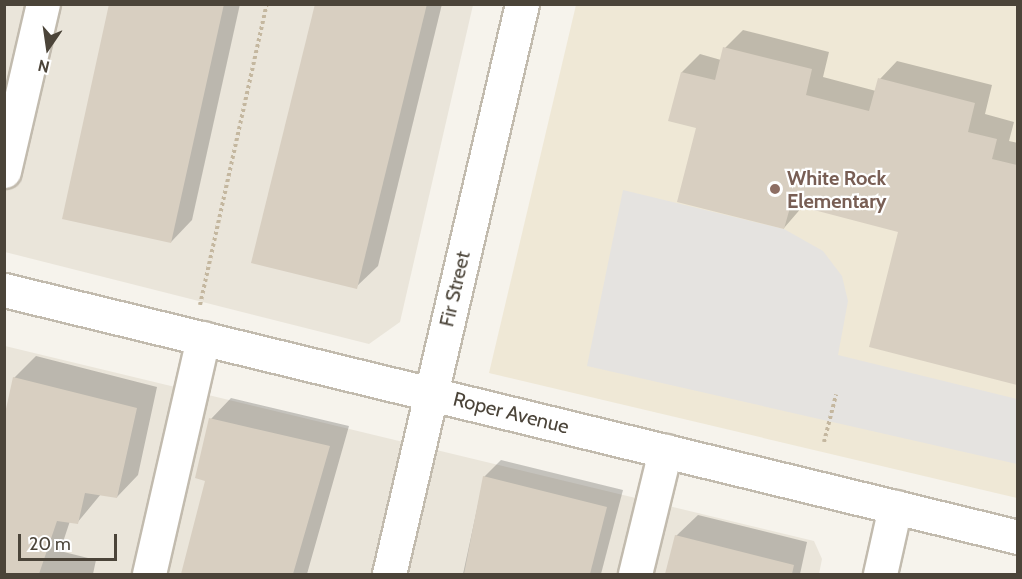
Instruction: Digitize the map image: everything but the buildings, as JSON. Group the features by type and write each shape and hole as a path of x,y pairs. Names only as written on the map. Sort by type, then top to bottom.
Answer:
{"street":[{"path":"4,171 43,4"},
{"name":"Fir Street","path":"389,574 522,4"},
{"name":"Roper Avenue","path":"4,290 1017,537"},
{"path":"148,574 203,338"},
{"path":"635,574 664,451"},
{"path":"879,574 895,507"}],"path":[{"path":"200,305 267,4"},
{"path":"824,442 836,394"}],"shaded area":[{"path":"4,5 473,5 400,322 369,344 5,252"},
{"name":"White Rock Elementary","path":"576,5 1017,5 1017,498 489,373"},
{"path":"623,190 784,229 823,251 842,276 848,301 838,355 1017,399 1017,464 587,366"},
{"path":"5,346 814,541 822,559 819,574 5,574"}],"place":[{"name":"White Rock Elementary","path":"775,189"}]}
